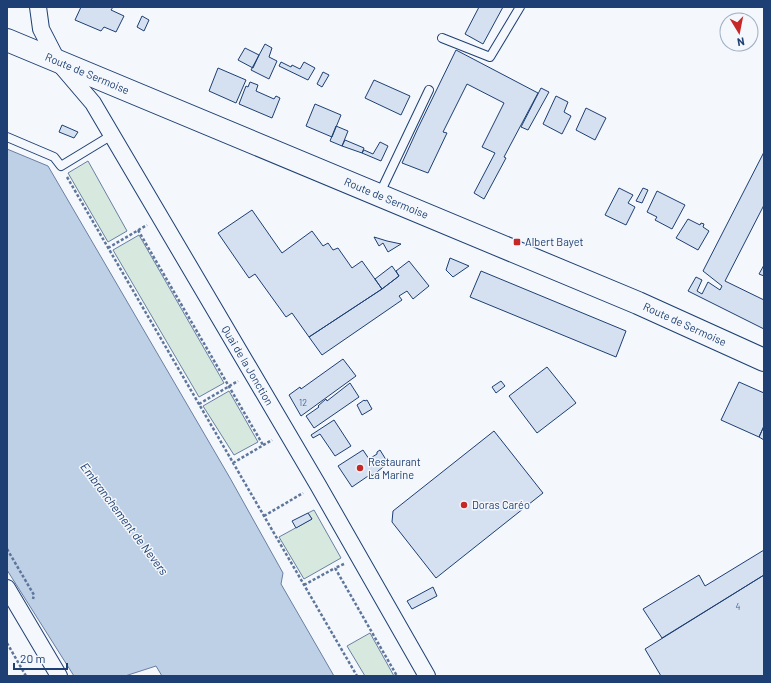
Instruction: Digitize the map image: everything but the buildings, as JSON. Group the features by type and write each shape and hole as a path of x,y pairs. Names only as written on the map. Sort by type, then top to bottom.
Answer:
{"main road":[{"name":"Route de Sermoise","path":"7,40 638,303 764,360"}],"street":[{"name":"Quai de la Jonction","path":"38,7 41,29 58,62 93,103 112,134 318,485 427,676"},
{"path":"7,588 59,676"}],"lane":[{"path":"442,38 490,57 520,7"},
{"path":"379,196 429,90"},
{"path":"7,137 54,157 61,166 112,134"}],"path":[{"path":"61,166 357,676"},
{"path":"108,248 160,217"},
{"path":"138,230 263,445"},
{"path":"198,404 252,373"},
{"path":"233,463 275,439"},
{"path":"264,516 318,485"},
{"path":"304,585 346,562"},
{"path":"335,568 397,676"},
{"path":"7,643 26,676"}],"shaded area":[{"path":"88,161 127,231 108,242 68,173"},
{"path":"139,235 224,383 199,397 113,250"},
{"path":"229,391 258,442 234,455 203,406"},
{"path":"314,510 341,558 304,579 279,537 312,519 308,513"},
{"path":"370,633 394,676 365,676 347,646"}],"water":[{"name":"Embranchement de Nevers","path":"7,149 48,166 230,478 283,573 281,584 334,676 162,676 156,666 125,676 74,676 7,570"}],"place":[{"name":"Albert Bayet","path":"517,242"},
{"name":"Restaurant La Marine","path":"360,468"},
{"name":"Doras Caréo","path":"464,505"}]}
